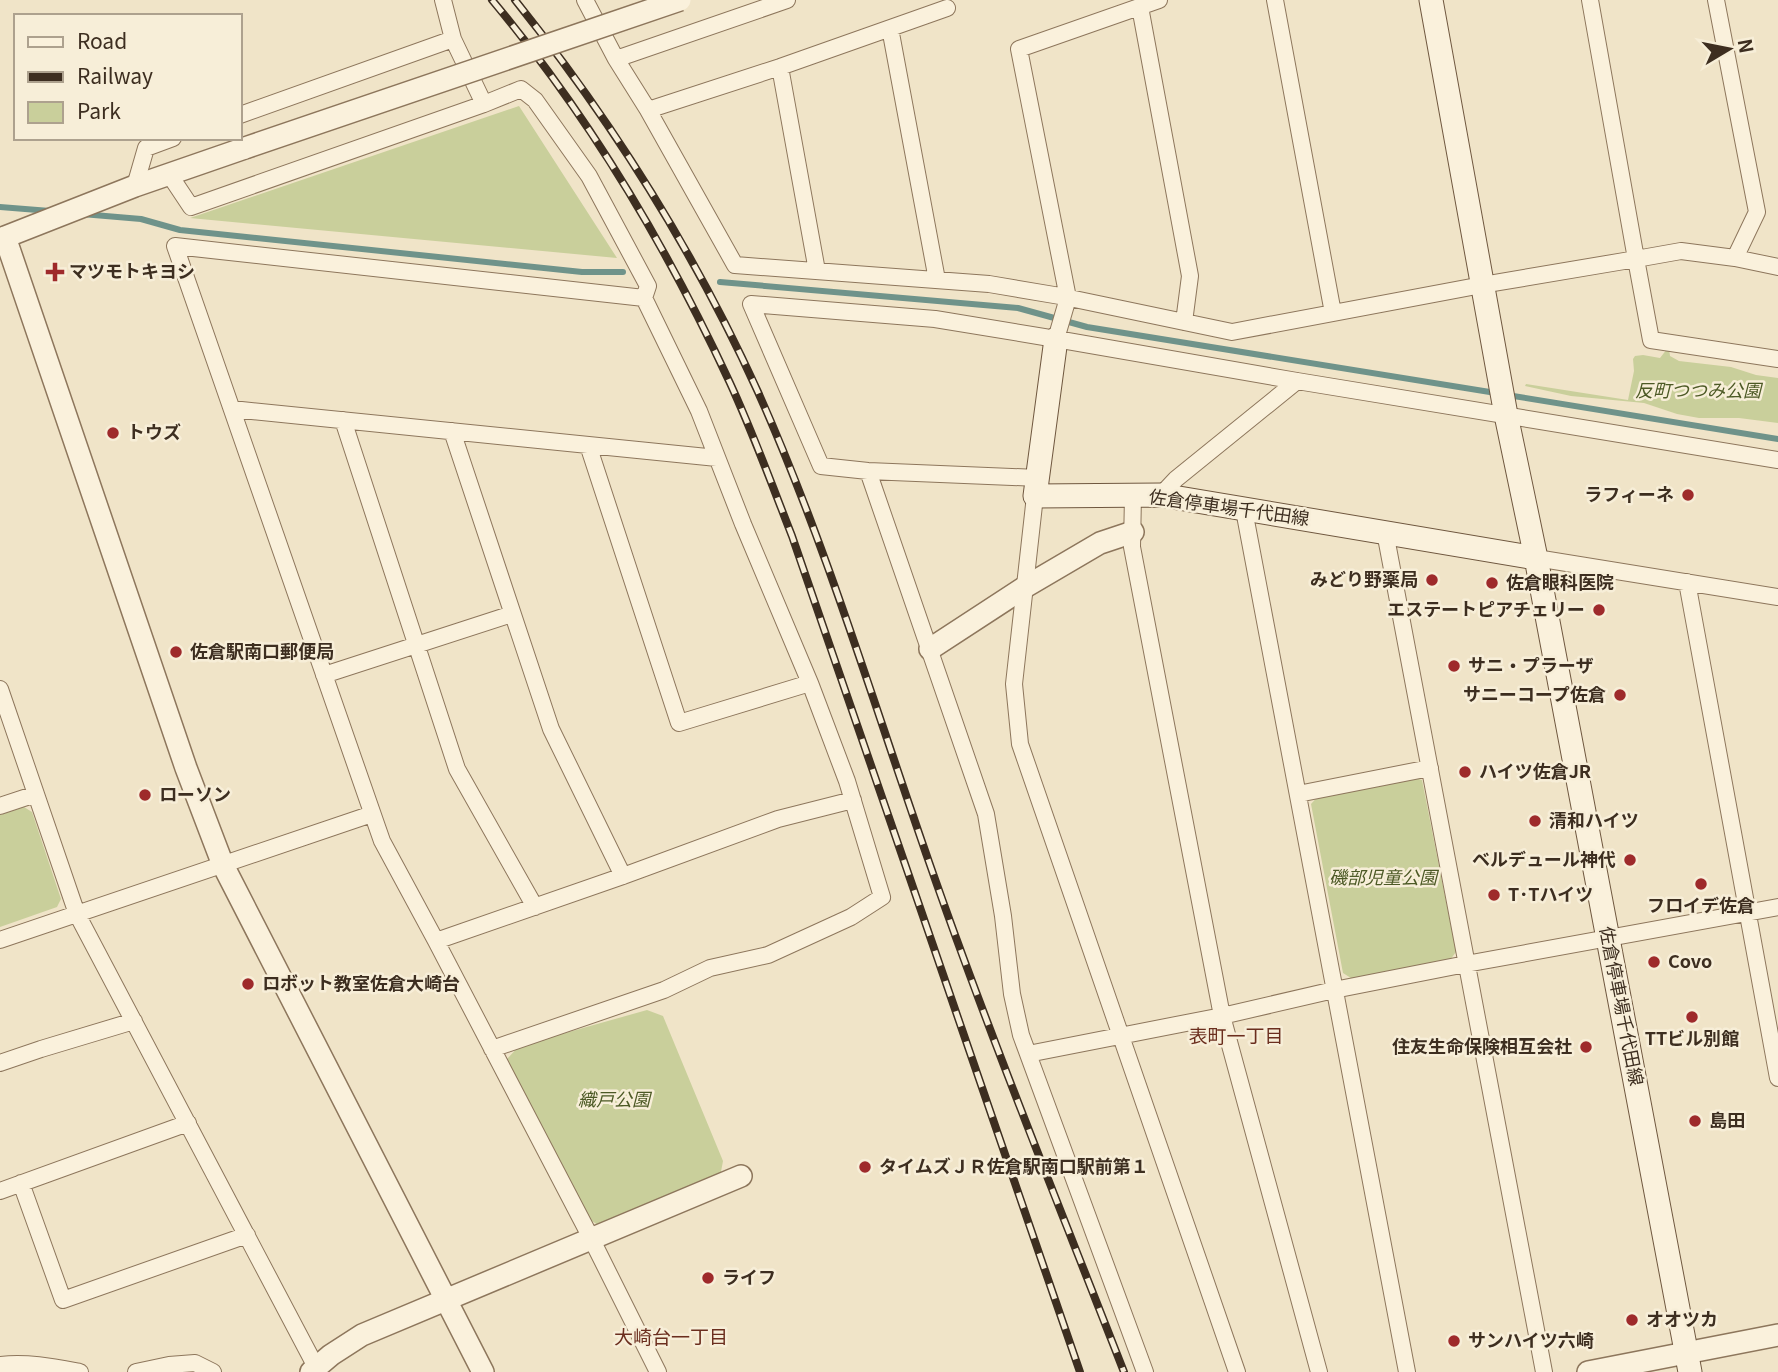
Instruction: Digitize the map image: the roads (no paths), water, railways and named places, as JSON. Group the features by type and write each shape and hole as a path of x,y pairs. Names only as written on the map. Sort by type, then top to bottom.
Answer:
{"main road":[{"name":"佐倉停車場千代田線","path":"1431,0 1506,415 1536,558 1688,1362"},
{"path":"1037,487 1056,339"},
{"name":"佐倉停車場千代田線","path":"1037,487 1161,495 1536,558"}],"street":[{"path":"443,0 453,39 484,104"},
{"path":"585,0 735,265 989,284 1232,332 1681,251 1778,267"},
{"path":"483,1372 223,864 186,768 3,238 169,174 680,0"},
{"path":"616,59 788,0"},
{"path":"1056,339 1068,298 1018,49 1159,0"},
{"path":"1275,0 1333,313"},
{"path":"1590,0 1651,340 1778,359"},
{"path":"1716,0 1757,212 1735,258"},
{"path":"1140,7 1190,276 1184,322"},
{"path":"648,110 947,8"},
{"path":"890,28 937,280"},
{"path":"242,114 453,39"},
{"path":"780,67 817,271"},
{"path":"169,174 191,207 521,89 535,100 589,176 648,286 644,299 699,411 810,683 853,800 882,897 851,917 768,955 710,968 664,990 492,1049"},
{"path":"135,186 146,148 168,140"},
{"path":"644,299 175,246 382,841 591,1238 658,1372"},
{"path":"1237,1372 1020,744 1014,684 1037,487 821,466 751,304 935,319 1778,460"},
{"path":"1161,495 1176,479 1297,381"},
{"path":"232,409 717,458"},
{"path":"343,420 457,769 535,907"},
{"path":"452,431 551,729 624,876"},
{"path":"588,445 679,723 810,683"},
{"path":"868,471 986,814 1003,916 1012,994 1021,1035 1145,1372"},
{"path":"1133,495 1132,547 1222,1016 1319,1372"},
{"path":"1244,510 1407,1372"},
{"path":"1385,532 1544,1372"},
{"path":"930,649 1025,587 1100,543 1133,533"},
{"path":"1536,558 1778,597"},
{"path":"1687,582 1777,1067"},
{"path":"324,674 512,614"},
{"path":"0,689 77,914 247,1235 314,1370 331,1355 362,1335 741,1176"},
{"path":"1298,794 1430,768"},
{"path":"0,806 36,794"},
{"path":"436,941 778,819 853,800"},
{"path":"0,940 372,814"},
{"path":"1027,1054 1222,1016 1334,990 1778,906"},
{"path":"0,1063 134,1021"},
{"path":"0,1191 188,1123"},
{"path":"21,1183 63,1300 247,1235"},
{"path":"1588,1372 1688,1362 1778,1335"},
{"path":"136,1372 195,1363 213,1372"},
{"path":"0,1365 39,1364 80,1372"}],"waterway":[{"path":"0,207 50,211"},
{"path":"82,214 141,219 180,230 582,272 623,272"},
{"path":"720,282 1018,308 1087,327 1496,393"},
{"path":"1507,395 1778,439"}],"railway":[{"path":"492,0 561,90 624,184 680,282 738,402 792,536 1080,1372"},
{"path":"515,0 585,92 649,188 707,288 758,392 806,507 976,990 1124,1372"}],"place":[{"name":"マツモトキヨシ","path":"55,272"},
{"name":"トウズ","path":"113,433"},
{"name":"ラフィーネ","path":"1688,495"},
{"name":"みどり野薬局","path":"1432,580"},
{"name":"佐倉眼科医院","path":"1492,583"},
{"name":"エステートピアチェリー","path":"1599,610"},
{"name":"佐倉駅南口郵便局","path":"176,652"},
{"name":"サニ・プラーザ","path":"1454,666"},
{"name":"サニーコープ佐倉","path":"1620,695"},
{"name":"ハイツ佐倉JR","path":"1465,772"},
{"name":"ローソン","path":"145,795"},
{"name":"清和ハイツ","path":"1535,821"},
{"name":"ベルデュール神代","path":"1630,860"},
{"name":"フロイデ佐倉","path":"1701,884"},
{"name":"T･Tハイツ","path":"1494,895"},
{"name":"Covo","path":"1654,962"},
{"name":"ロボット教室佐倉大崎台","path":"248,984"},
{"name":"TTビル別館","path":"1692,1017"},
{"name":"住友生命保険相互会社","path":"1586,1047"},
{"name":"島田","path":"1695,1121"},
{"name":"タイムズＪＲ佐倉駅南口駅前第１","path":"865,1167"},
{"name":"ライフ","path":"708,1278"},
{"name":"オオツカ","path":"1632,1320"},
{"name":"サンハイツ六崎","path":"1454,1341"}],"district":[{"name":"表町一丁目","path":"1236,1036"},
{"name":"大崎台一丁目","path":"671,1337"}],"park label":[{"name":"反町つつみ公園","path":"1698,391"},
{"name":"磯部児童公園","path":"1383,878"},
{"name":"織戸公園","path":"614,1100"}]}
